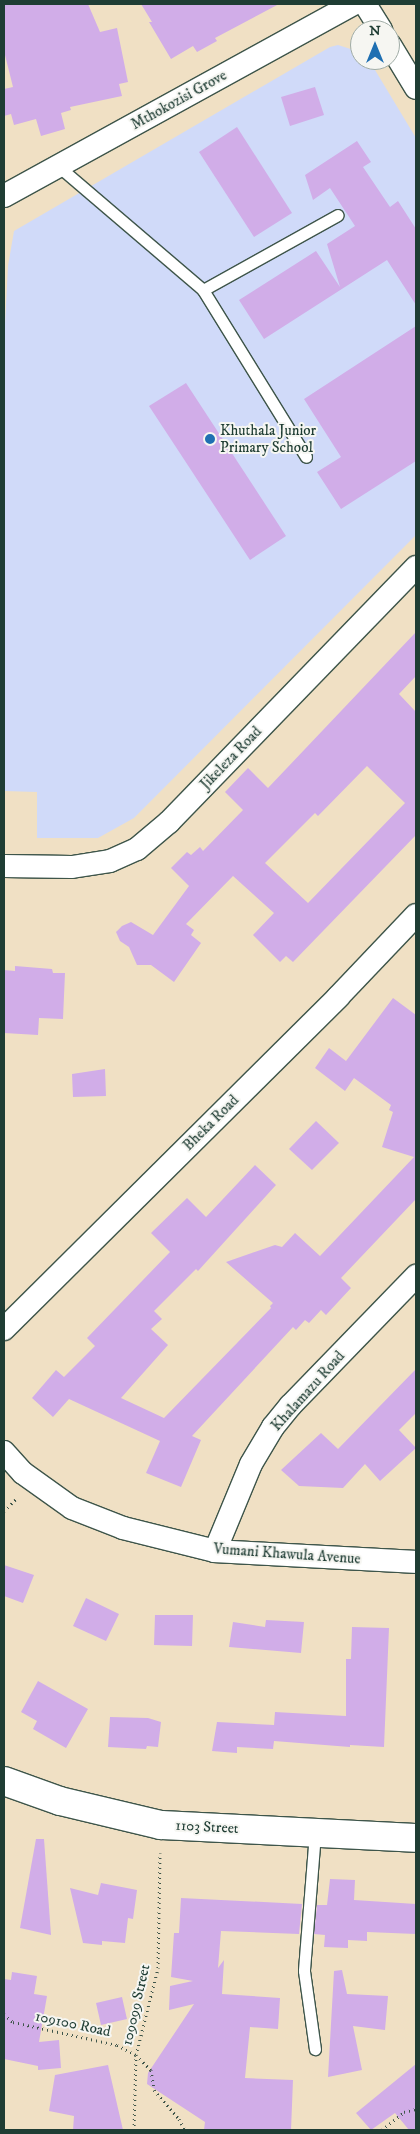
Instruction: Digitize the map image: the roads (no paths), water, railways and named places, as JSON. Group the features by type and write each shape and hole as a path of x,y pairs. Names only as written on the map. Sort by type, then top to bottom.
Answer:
{"street":[{"name":"Mthokozisi Grove","path":"4,196 353,4"},
{"path":"365,4 375,20"},
{"path":"400,62 416,88"},
{"name":"Jikeleza Road","path":"4,866 72,868 110,861 137,849 169,822 416,567"},
{"name":"Bheka Road","path":"4,1329 338,996 416,915"},
{"name":"Khalamazu Road","path":"215,1551 251,1464 273,1428 291,1405 416,1276"},
{"name":"Vumani Khawula Avenue","path":"4,1452 23,1473 72,1508 124,1528 215,1551 416,1562"},
{"name":"1103 Street","path":"4,1781 60,1801 161,1825 416,1838"}],"lane":[{"path":"58,166 203,290 306,457"},
{"path":"203,290 338,215"},
{"path":"315,1833 304,1971 315,2049"}],"place":[{"name":"Khuthala Junior Primary School","path":"210,439"}]}
